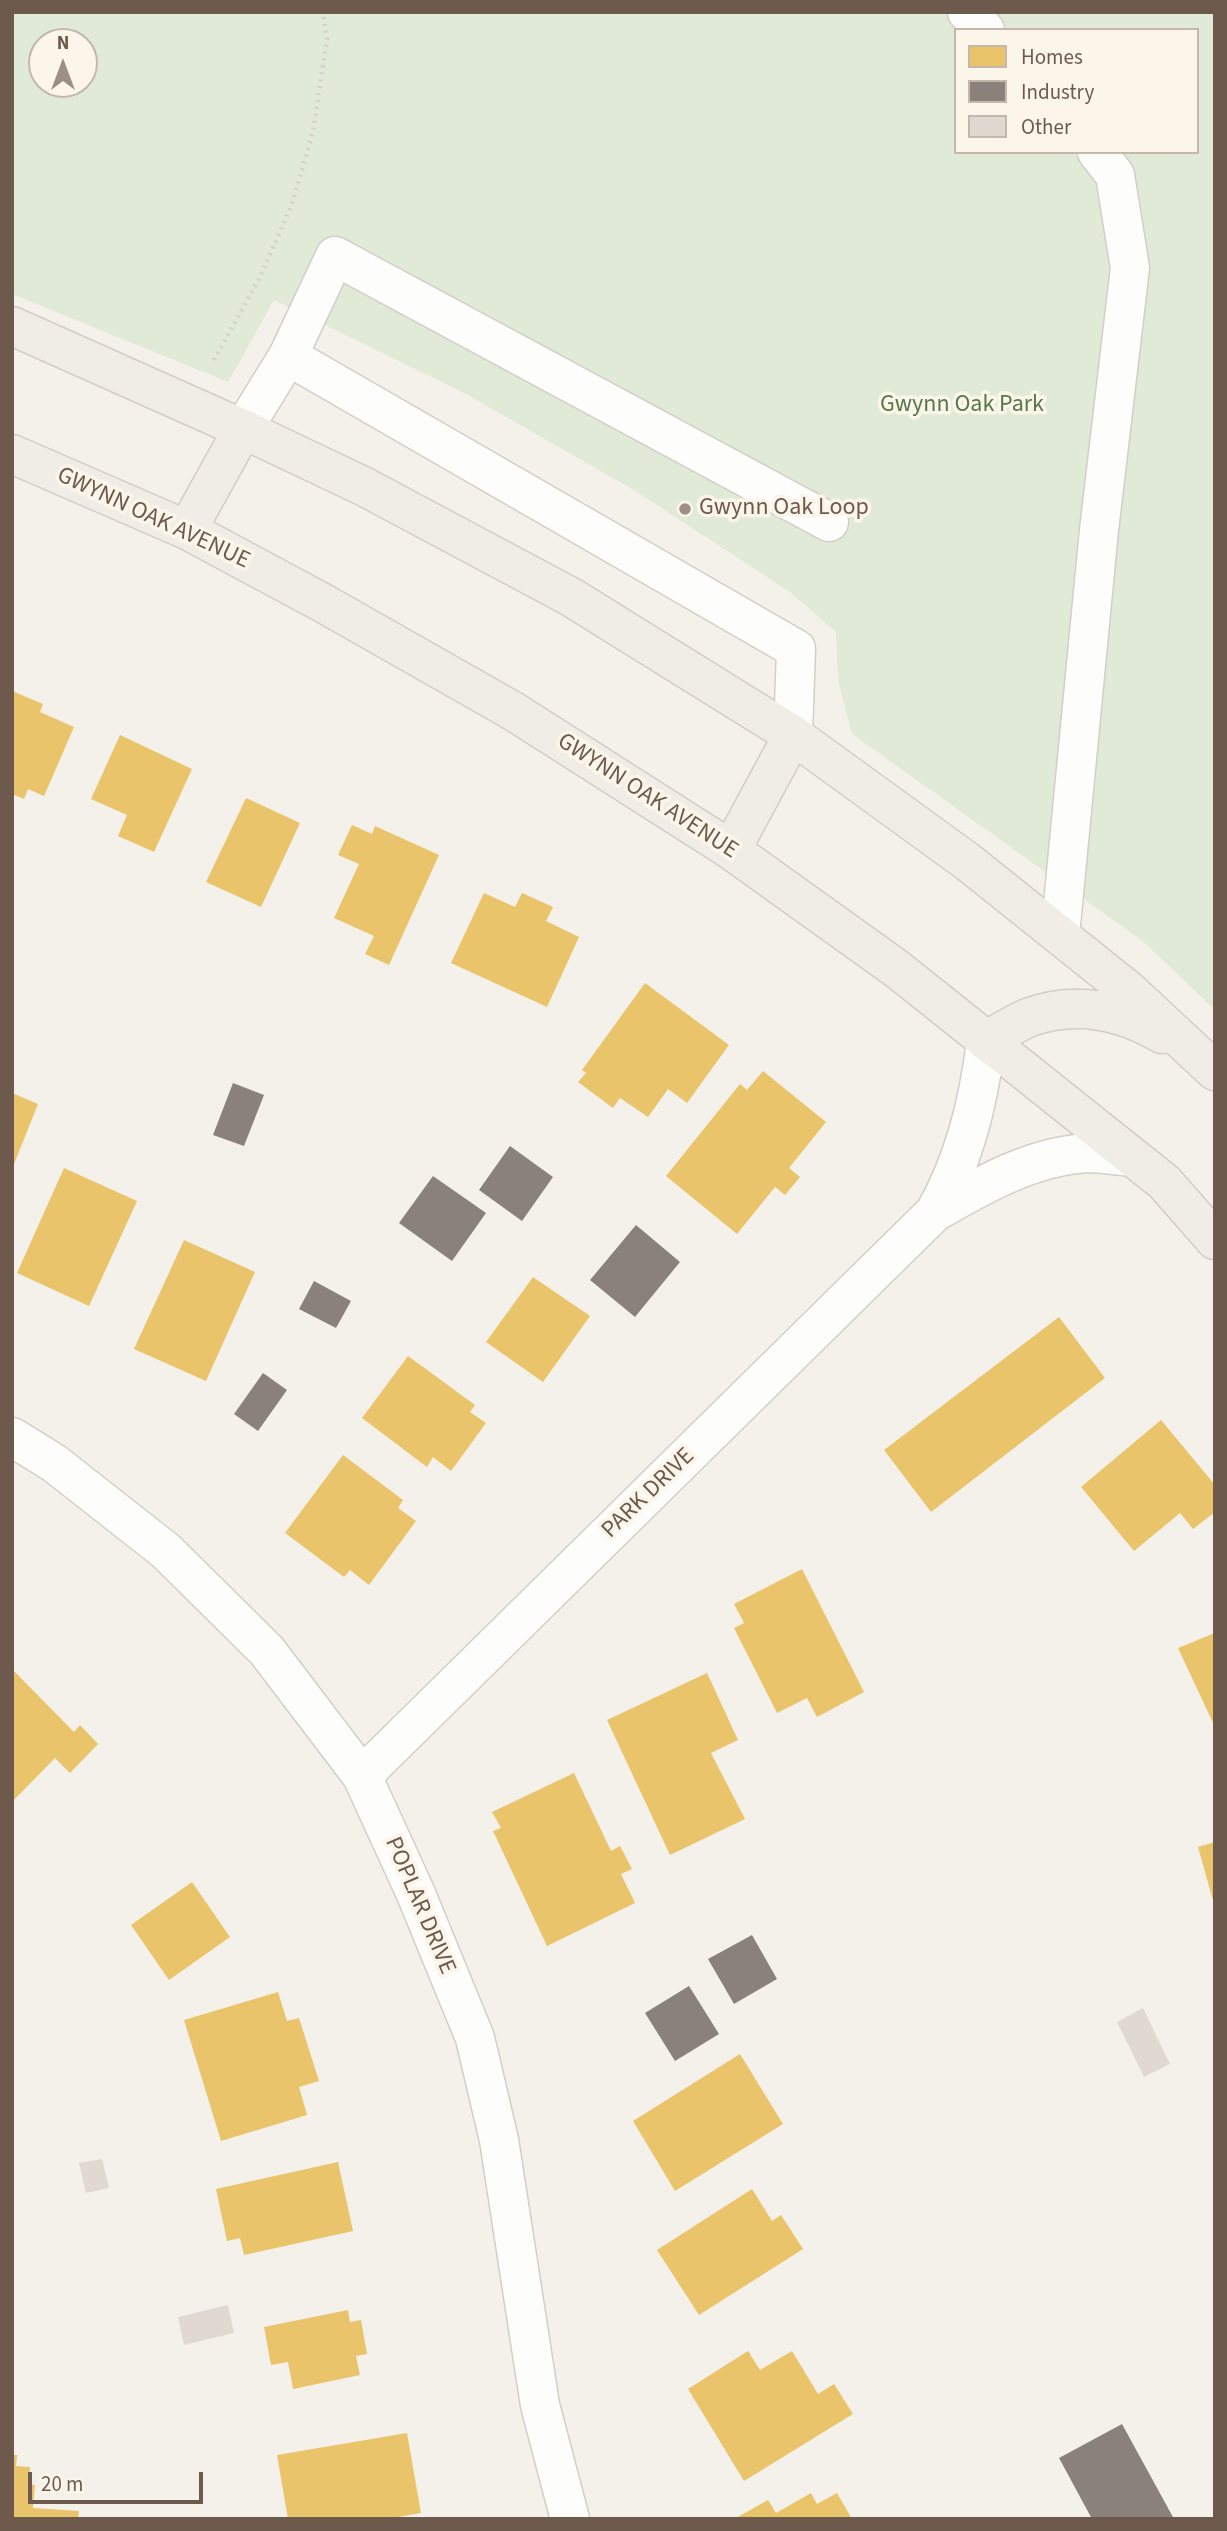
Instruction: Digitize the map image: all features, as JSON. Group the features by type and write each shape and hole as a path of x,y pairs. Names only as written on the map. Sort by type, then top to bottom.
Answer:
{"main road":[{"path":"12,326 243,429 365,487 571,597 793,736 968,862 1128,990 1207,1064"},
{"path":"187,530 243,429"},
{"name":"GWYNN OAK AVENUE","path":"12,454 187,530 323,603 513,711 731,850 897,969 1164,1182 1215,1240"},
{"path":"731,850 793,736"},
{"path":"986,1041 1030,1017 1070,1009 1101,1009 1151,1028 1207,1064"}],"street":[{"path":"967,12 983,28"},
{"path":"1060,935 1099,530 1130,268 1115,175 1099,154"},
{"path":"243,429 288,356 335,256 829,522"},
{"path":"288,356 796,649 793,736"},
{"name":"PARK DRIVE","path":"935,1212 953,1181 971,1129 986,1041"},
{"name":"PARK DRIVE","path":"362,1776 935,1212 990,1180 1045,1161 1088,1153 1132,1157"},
{"name":"POPLAR DRIVE","path":"12,1437 54,1463 166,1552 267,1651 362,1776 416,1894 475,2038 499,2140 540,2405 570,2519"}],"path":[{"path":"214,360 259,279 291,207 313,132 327,39 323,12"}],"green space":[{"name":"Gwynn Oak Park","path":"12,12 1215,12 1215,1010 1144,942 852,734 838,680 836,632 791,593 639,493 466,394 274,300 228,382 12,294"}],"building: Homes":[{"path":"12,691 43,704 40,712 74,727 44,796 28,789 24,799 12,794"},
{"path":"120,735 192,769 154,852 118,836 127,815 91,799"},
{"path":"246,798 300,823 261,907 206,882"},
{"path":"352,825 372,834 375,826 439,855 389,965 365,954 374,936 334,918 359,864 338,855"},
{"path":"484,893 515,907 522,893 553,907 546,921 579,937 547,1007 451,963"},
{"path":"645,983 729,1045 687,1103 668,1089 648,1117 620,1098 613,1108 578,1082 586,1073 582,1070"},
{"path":"763,1071 826,1122 789,1168 800,1177 785,1195 775,1187 737,1234 666,1176 740,1084 747,1090"},
{"path":"12,1093 38,1104 12,1169"},
{"path":"64,1168 137,1201 89,1306 17,1273"},
{"path":"184,1240 255,1272 206,1381 134,1349"},
{"path":"533,1277 590,1316 543,1382 486,1342"},
{"path":"1059,1317 1105,1378 931,1512 884,1450"},
{"path":"408,1356 475,1405 470,1412 486,1423 451,1471 433,1457 427,1467 362,1418"},
{"path":"1161,1420 1215,1485 1215,1512 1193,1529 1180,1513 1134,1551 1081,1487"},
{"path":"343,1455 403,1500 398,1508 416,1521 369,1585 350,1570 344,1577 285,1533"},
{"path":"802,1569 864,1692 817,1717 807,1698 777,1713 734,1628 744,1623 734,1604"},
{"path":"1215,1633 1215,1727 1178,1648"},
{"path":"12,1669 74,1732 80,1725 98,1744 70,1773 55,1758 12,1802"},
{"path":"707,1673 738,1740 711,1753 745,1819 670,1855 607,1720"},
{"path":"574,1773 611,1851 620,1846 632,1869 621,1874 635,1903 547,1946 493,1831 501,1828 492,1812"},
{"path":"1215,1842 1215,1904 1214,1904 1198,1847"},
{"path":"192,1882 230,1937 169,1980 131,1925"},
{"path":"278,1992 287,2021 299,2018 319,2081 299,2087 307,2115 221,2141 184,2020"},
{"path":"740,2054 783,2124 675,2191 633,2121"},
{"path":"338,2162 353,2231 244,2255 240,2238 227,2241 216,2189"},
{"path":"752,2189 772,2221 781,2215 803,2249 699,2315 657,2250"},
{"path":"348,2310 350,2322 361,2320 367,2354 356,2356 360,2375 293,2389 288,2362 271,2365 264,2327"},
{"path":"748,2351 760,2370 792,2351 818,2394 834,2384 853,2414 744,2481 688,2389"},
{"path":"407,2433 421,2513 387,2519 288,2519 277,2455"},
{"path":"12,2455 17,2455 16,2466 30,2467 29,2484 35,2485 33,2508 79,2511 78,2519 12,2519"},
{"path":"811,2493 817,2504 837,2493 852,2519 734,2519 768,2500 776,2513"}],"building: Industry":[{"path":"233,1083 264,1095 244,1146 213,1135"},
{"path":"510,1146 553,1177 522,1221 479,1190"},
{"path":"433,1176 486,1213 452,1261 399,1223"},
{"path":"636,1225 680,1262 635,1317 590,1280"},
{"path":"314,1281 351,1301 336,1328 299,1309"},
{"path":"263,1373 287,1390 258,1431 234,1414"},
{"path":"752,1935 777,1979 734,2004 708,1959"},
{"path":"689,1986 719,2034 675,2061 645,2013"},
{"path":"1122,2424 1174,2519 1092,2519 1059,2458"}],"building: Other":[{"path":"1143,2008 1170,2064 1144,2077 1117,2022"},
{"path":"102,2159 109,2188 86,2193 79,2163"},
{"path":"228,2305 234,2333 184,2345 178,2317"}],"place":[{"name":"Gwynn Oak Loop","path":"685,509"}]}
